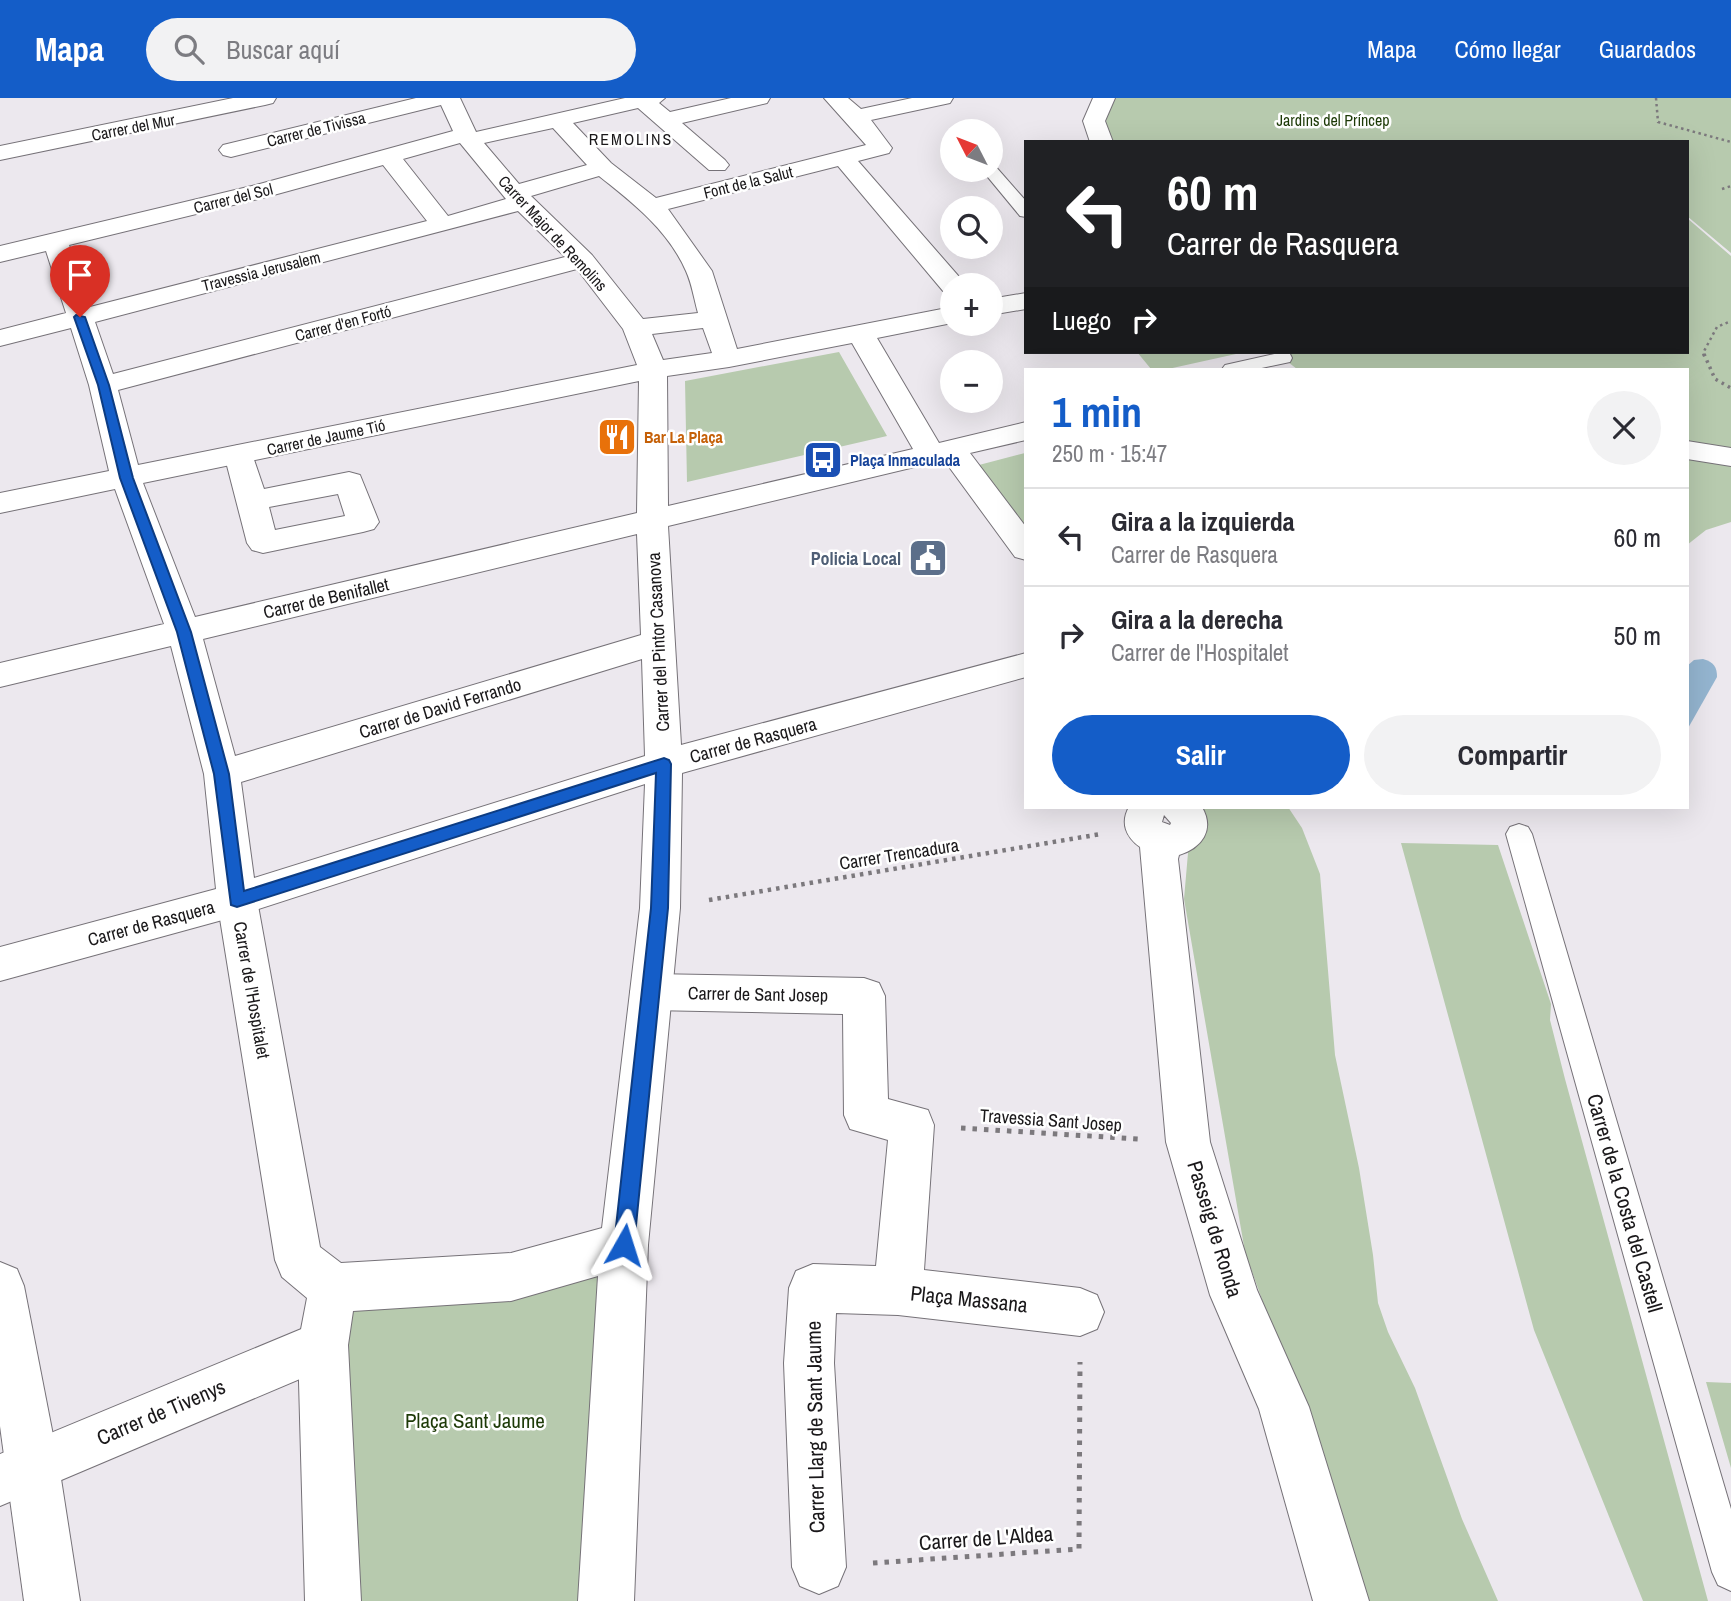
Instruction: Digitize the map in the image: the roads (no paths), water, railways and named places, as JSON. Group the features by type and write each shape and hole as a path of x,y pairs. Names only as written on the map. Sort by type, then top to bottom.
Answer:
{"street":[{"name":"Carrer del Mur","path":"0,153 197,105 265,98"},
{"name":"Carrer de Tivissa","path":"231,150 443,98"},
{"name":"Carrer Major de Remolins","path":"449,98 467,138 518,198 583,260 636,328 653,370"},
{"path":"666,120 759,98"},
{"path":"835,98 856,117 942,98"},
{"path":"1101,140 1094,121 1104,98"},
{"path":"646,99 717,165"},
{"name":"Carrer del Sol","path":"0,254 467,138 646,99"},
{"path":"197,105 262,191"},
{"name":"Font de la Salut","path":"652,206 881,148 856,117"},
{"path":"558,120 603,168 652,206 672,230 698,271 722,346 729,359"},
{"path":"389,157 443,225"},
{"path":"844,159 942,273"},
{"name":"Travessia Jerusalem","path":"0,338 443,225 603,168"},
{"name":"Carrer de l'Hospitalet","path":"55,240 103,385 127,478 184,632 222,774 237,900 299,1260 333,1288"},
{"name":"Carrer d'en Fortó","path":"103,385 583,260"},
{"path":"1003,304 1024,300"},
{"path":"940,317 860,333 941,451 1024,548"},
{"path":"636,328 713,319"},
{"name":"Carrer de Jaume Tió","path":"0,503 653,370 729,359 860,333"},
{"name":"Carrer del Pintor Casanova","path":"624,1245 660,908 664,764 652,520 653,370"},
{"name":"Carrer de Benifallet","path":"0,676 1024,431"},
{"path":"1689,450 1731,457"},
{"path":"239,454 252,501"},
{"name":"Carrer de David Ferrando","path":"222,774 658,642"},
{"name":"Carrer de Rasquera","path":"0,964 237,900 664,764 1024,666"},
{"name":"Passeig de Ronda","path":"1157,820 1188,1143 1234,1295 1284,1407 1341,1601"},
{"name":"Carrer de Sant Josep","path":"651,992 864,996 866,1115 912,1125"},
{"name":"Plaça Massana","path":"912,1125 898,1291 1080,1312"},
{"path":"333,1601 323,1345 333,1288 511,1278 624,1245 606,1601"},
{"path":"0,1286 17,1473 52,1601"},
{"name":"Carrer Llarg de Sant Jaume","path":"819,1567 809,1363 813,1288 898,1291"},
{"name":"Carrer de Tivenys","path":"17,1473 323,1345"}],"lane":[{"path":"1000,182 1024,210"},
{"path":"1237,368 1283,358"},
{"name":"Carrer de la Costa del Castell","path":"1519,834 1731,1572"}],"water":[{"path":"1703,659 1710,662 1714,665 1717,677 1689,726 1689,664 1694,660"}],"place":[{"name":"Bar La Plaça","path":"617,437"},
{"name":"Plaça Inmaculada","path":"823,460"},
{"name":"Policia Local","path":"928,558"}],"district":[{"name":"REMOLINS","path":"631,139"}],"park label":[{"name":"Jardins del Príncep","path":"1333,120"},
{"name":"Plaça Sant Jaume","path":"475,1420"}]}
